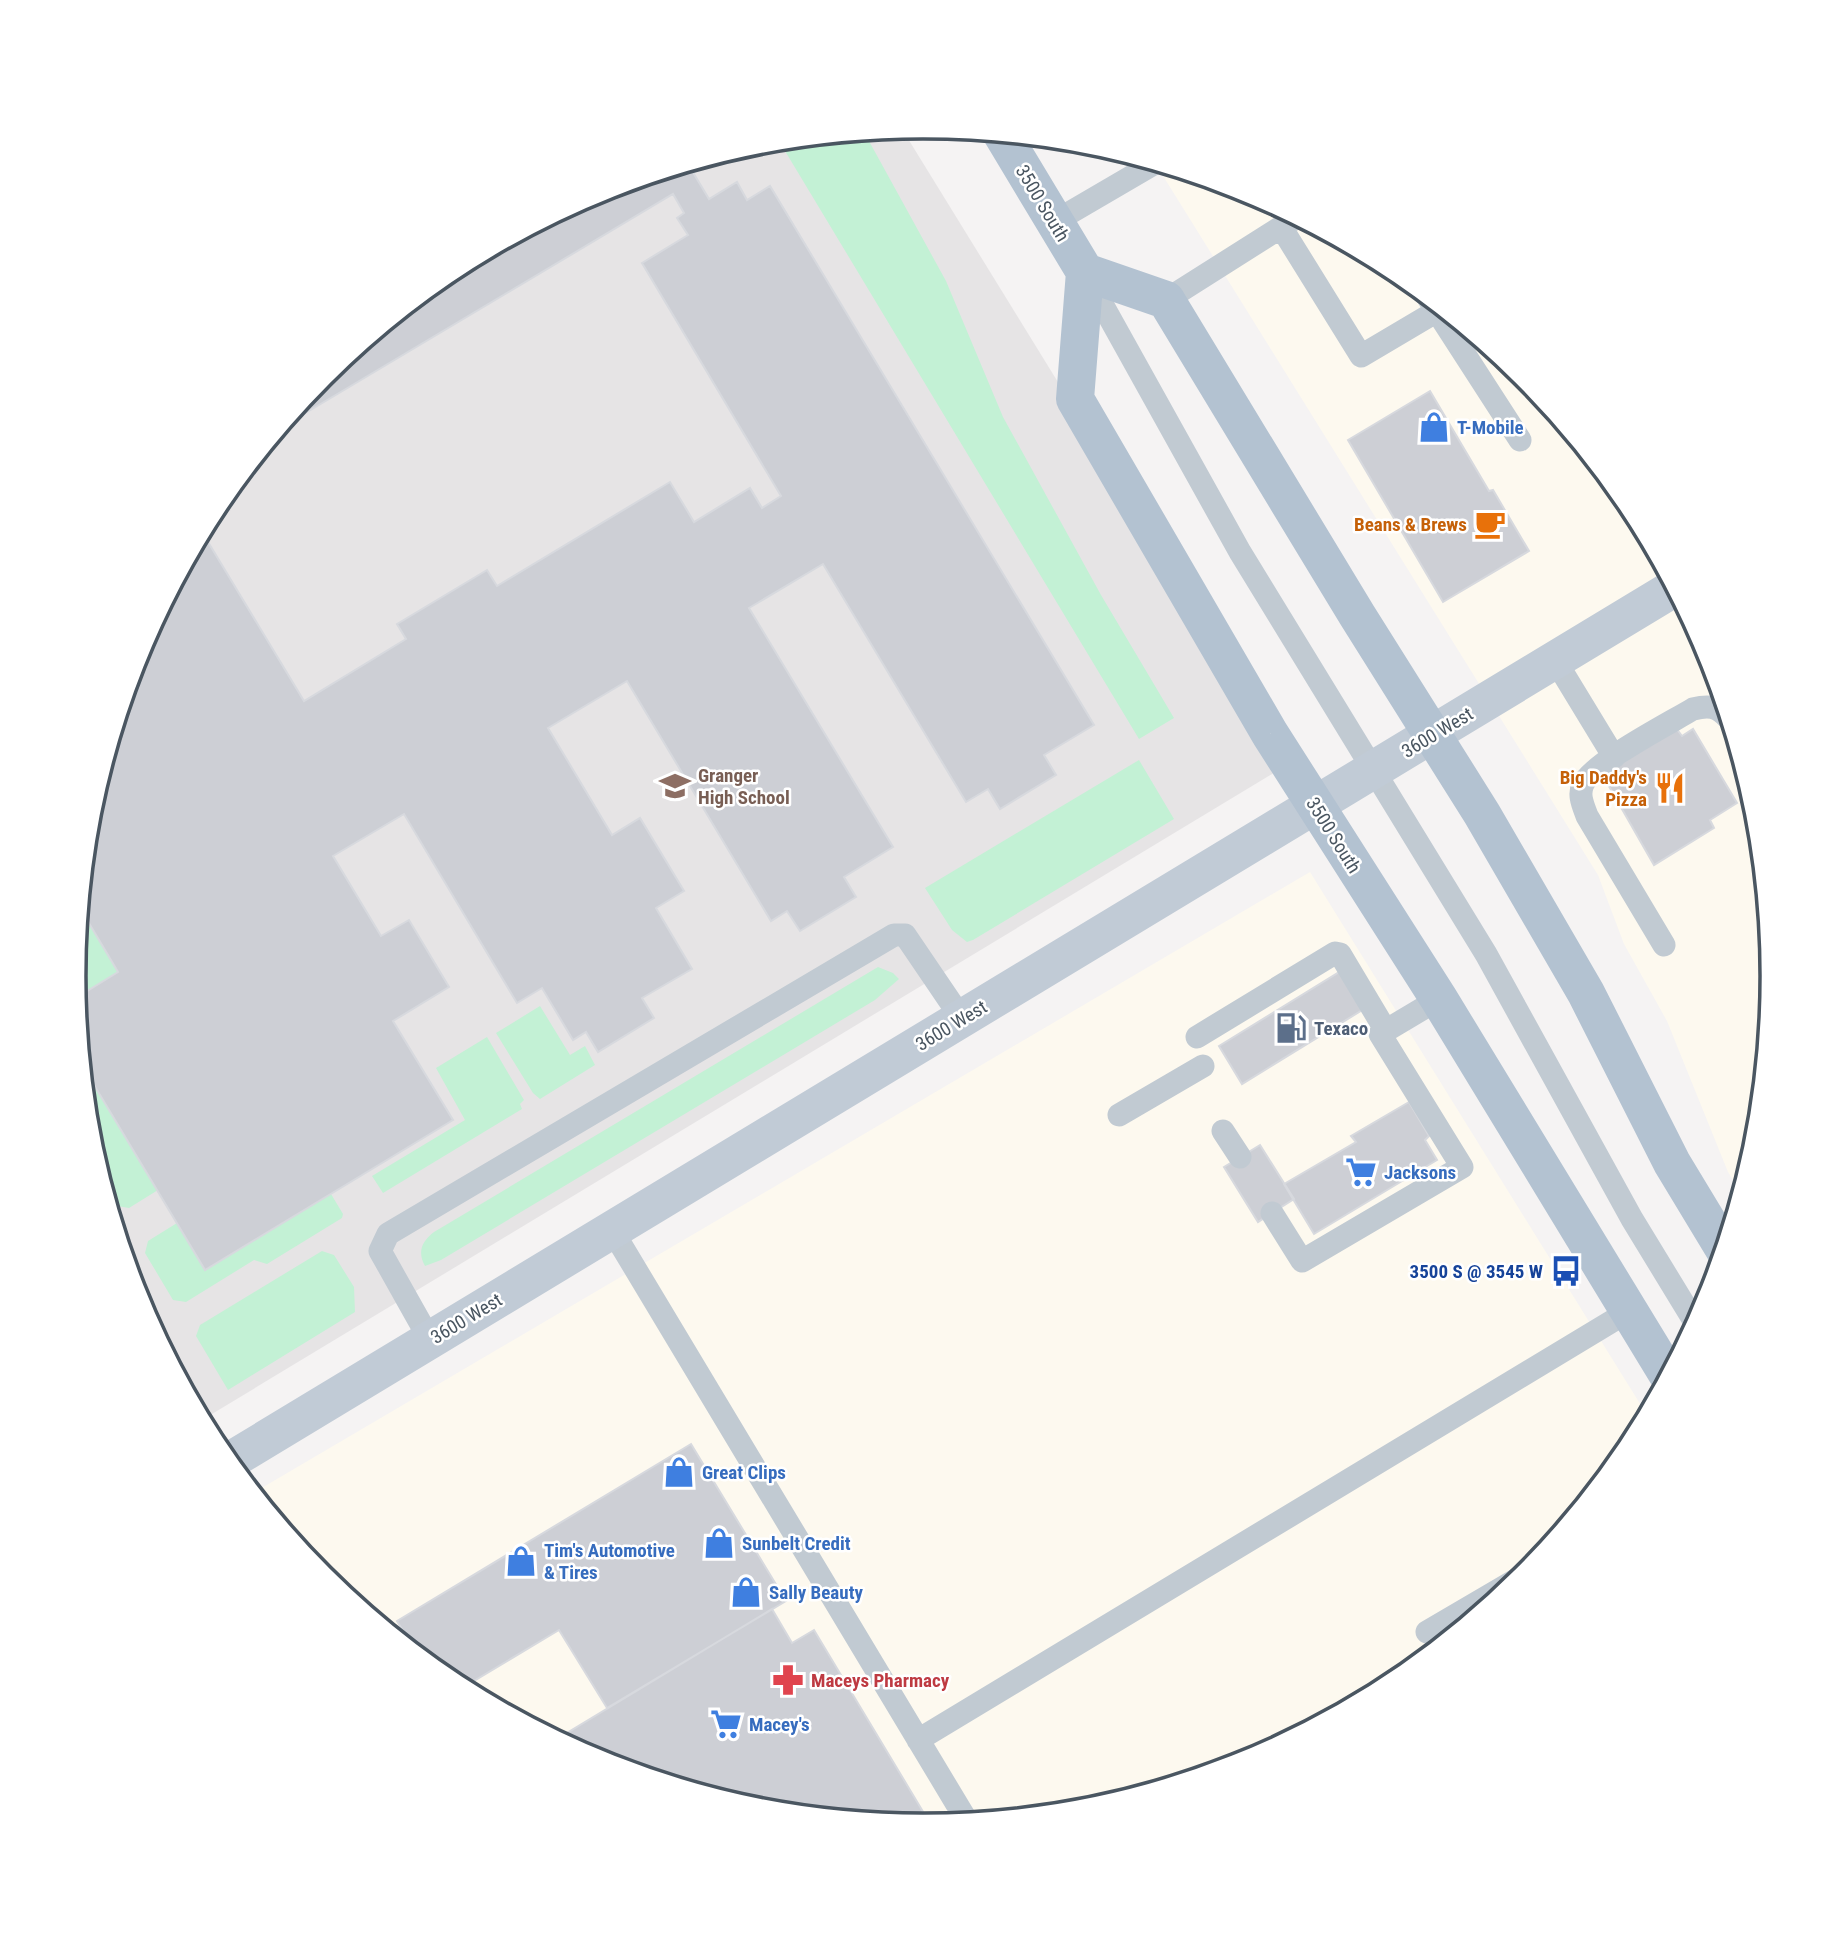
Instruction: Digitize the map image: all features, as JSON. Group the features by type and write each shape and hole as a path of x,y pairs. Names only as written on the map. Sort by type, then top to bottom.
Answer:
{"main road":[{"name":"3500 South","path":"1008,144 1085,272 1075,399 1270,734 1439,999 1663,1367"},
{"path":"1085,272 1166,300 1482,814 1586,993 1672,1163 1718,1239"}],"street":[{"name":"3600 West","path":"238,1456 1667,592"}],"lane":[{"path":"1054,222 1145,169"},
{"path":"1166,300 1288,223"},
{"path":"1290,224 1361,356 1427,308"},
{"path":"1085,272 1240,552 1486,954 1632,1219 1689,1313"},
{"path":"1442,320 1520,440"},
{"path":"1555,660 1614,757"},
{"path":"1664,945 1587,816 1581,800 1582,787 1587,778 1614,757 1693,709 1708,705 1716,708"},
{"path":"430,1340 380,1251 388,1234 894,935 905,935 962,1019"},
{"path":"1197,1037 1335,953 1340,954 1462,1167 1303,1261 1272,1213"},
{"path":"1383,1033 1439,999"},
{"path":"1119,1115 1203,1066"},
{"path":"1223,1130 1240,1157"},
{"path":"612,1230 961,1812"},
{"path":"918,1740 1629,1311"},
{"path":"1427,1632 1478,1602"}],"shaded area":[{"name":"Granger High School","path":"908,140 1292,762 211,1415 198,1395 149,1296 130,1245 114,1193 93,1085 86,976 88,921 93,867 114,759 149,656 172,606 198,557 259,466 331,384 371,347 413,312 504,251 603,202 706,167 814,146"},
{"path":"1162,174 1243,202 1293,225 1342,251 1433,312 1515,384 1552,424 1587,466 1648,557 1697,656 1716,707 1732,759 1753,867 1760,976 1758,1031 1753,1085 1734,1182 1667,1021 1624,944 1598,875"},
{"path":"1310,872 1641,1406 1587,1486 1515,1568 1433,1640 1342,1701 1243,1750 1140,1785 1032,1806 978,1811 923,1813 814,1806 706,1785 603,1750 504,1701 413,1640 331,1568 261,1488"}],"green space":[{"path":"869,141 946,281 1003,417 1101,595 1174,718 1139,739 785,151"},
{"path":"1139,760 1174,819 973,940 967,942 952,930 925,888"},
{"path":"88,921 118,972 87,991"},
{"path":"878,967 893,973 899,979 875,1000 441,1260 425,1266 421,1256 422,1247 434,1232"},
{"path":"540,1006 570,1055 585,1046 595,1065 540,1099 533,1093 496,1033"},
{"path":"487,1037 524,1100 520,1104 522,1109 383,1193 372,1176 465,1120 436,1068"},
{"path":"93,1083 158,1190 129,1208 118,1206 114,1193"},
{"path":"331,1194 343,1214 342,1218 267,1264 254,1260 186,1302 173,1300 145,1253 148,1241 177,1223 206,1269"},
{"path":"322,1251 334,1255 354,1287 355,1312 228,1390 196,1336 200,1325"}],"building":[{"name":"Granger High School","path":"692,171 709,199 737,182 747,200 770,186 1094,725 1044,755 1056,775 1000,809 988,789 966,802 823,564 749,608 893,847 844,877 856,897 800,931 787,911 771,921 627,681 548,728 612,835 640,818 684,891 656,908 692,969 642,998 654,1018 598,1052 586,1032 573,1040 542,988 517,1003 404,814 333,856 381,936 409,920 449,987 393,1021 453,1120 205,1270 93,1083 88,1031 87,991 118,972 88,921 93,867 114,759 149,656 172,606 208,542 304,701 406,639 397,624 487,570 497,586 670,482 694,522 750,488 762,508 781,496 642,263 688,235 677,218 684,213 673,194 303,415 331,384 413,312 504,251 553,225 603,202"},
{"path":"1430,391 1489,491 1493,490 1529,551 1443,602 1348,440"},
{"name":"Big Daddy's Pizza","path":"1676,728 1682,736 1693,729 1737,803 1710,820 1714,828 1654,865 1602,774"},
{"name":"Texaco","path":"1341,971 1364,1009 1242,1084 1219,1046"},
{"name":"Jacksons","path":"1409,1102 1429,1136 1425,1140 1437,1160 1314,1234 1284,1184 1356,1142 1351,1136"},
{"path":"1260,1145 1294,1199 1258,1222 1224,1167"},
{"path":"691,1444 786,1601 607,1708 559,1630 473,1681 413,1640 397,1621"},
{"name":"Macey's","path":"772,1609 792,1643 814,1630 924,1813 814,1806 706,1785 654,1769 567,1733"}],"place":[{"name":"T-Mobile","path":"1434,427"},
{"name":"Beans & Brews","path":"1490,524"},
{"name":"Granger High School","path":"675,786"},
{"name":"Big Daddy's Pizza","path":"1670,788"},
{"name":"Texaco","path":"1291,1028"},
{"name":"Jacksons","path":"1361,1172"},
{"name":"3500 S @ 3545 W","path":"1566,1271"},
{"name":"Great Clips","path":"679,1472"},
{"name":"Sunbelt Credit","path":"719,1543"},
{"name":"Tim's Automotive & Tires","path":"521,1561"},
{"name":"Sally Beauty","path":"746,1592"},
{"name":"Maceys Pharmacy","path":"788,1680"},
{"name":"Macey's","path":"726,1724"}]}
